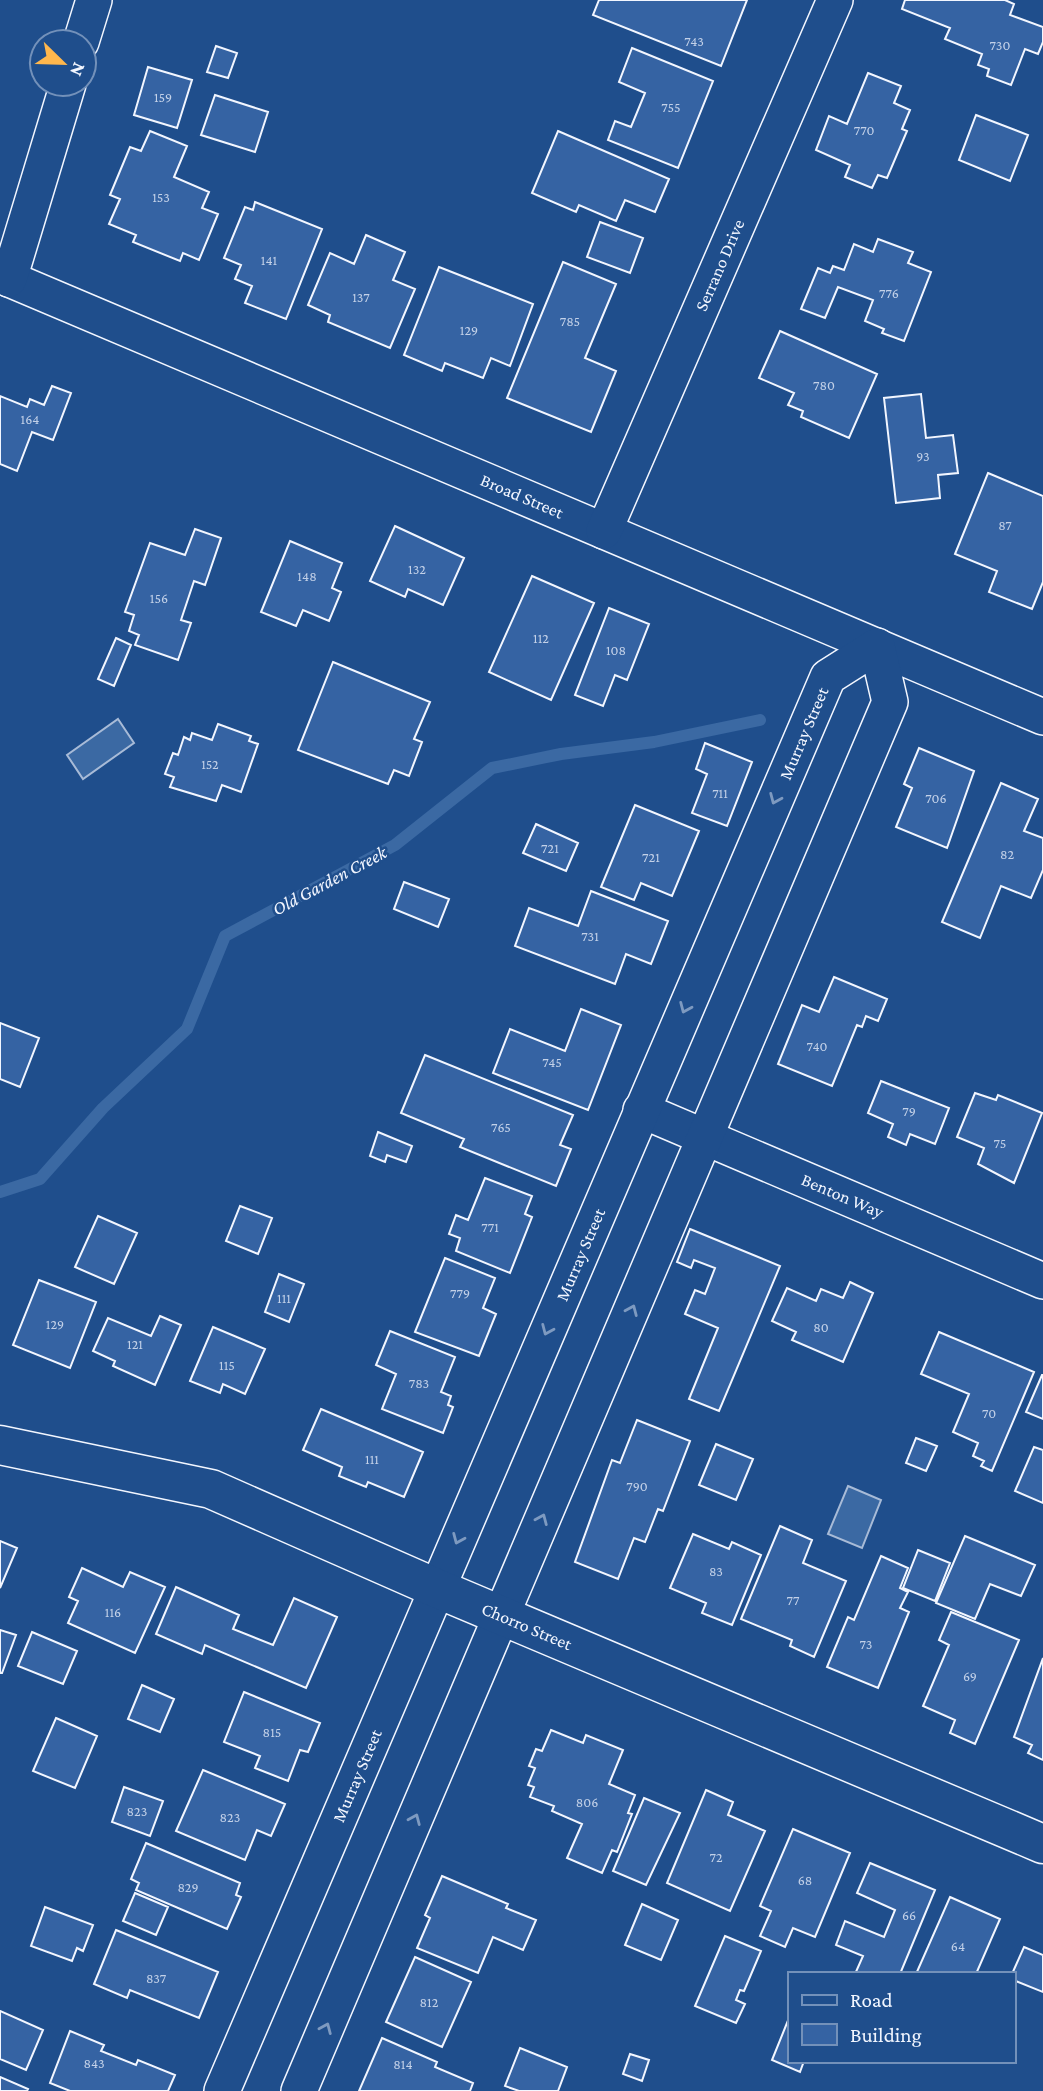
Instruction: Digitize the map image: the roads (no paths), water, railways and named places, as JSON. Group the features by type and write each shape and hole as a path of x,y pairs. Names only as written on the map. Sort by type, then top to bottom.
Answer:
{"street":[{"path":"85,28 94,0"},
{"name":"Serrano Drive","path":"604,531 835,0"},
{"path":"5,277 63,98"},
{"name":"Broad Street","path":"5,277 1043,717"},
{"path":"299,2091 890,702 877,646"},
{"name":"Murray Street","path":"222,2091 640,1110 828,677 877,646"},
{"name":"Benton Way","path":"640,1110 1043,1281"},
{"name":"Chorro Street","path":"0,1445 211,1489 436,1588 1043,1844"}],"water":[{"path":"118,719 134,743 83,779 67,755"},
{"path":"848,1486 881,1500 862,1548 828,1534"}],"waterway":[{"name":"Old Garden Creek","path":"0,1192 40,1179 103,1108 187,1029 225,936 395,845 492,768 561,754 654,742 760,720"}]}
